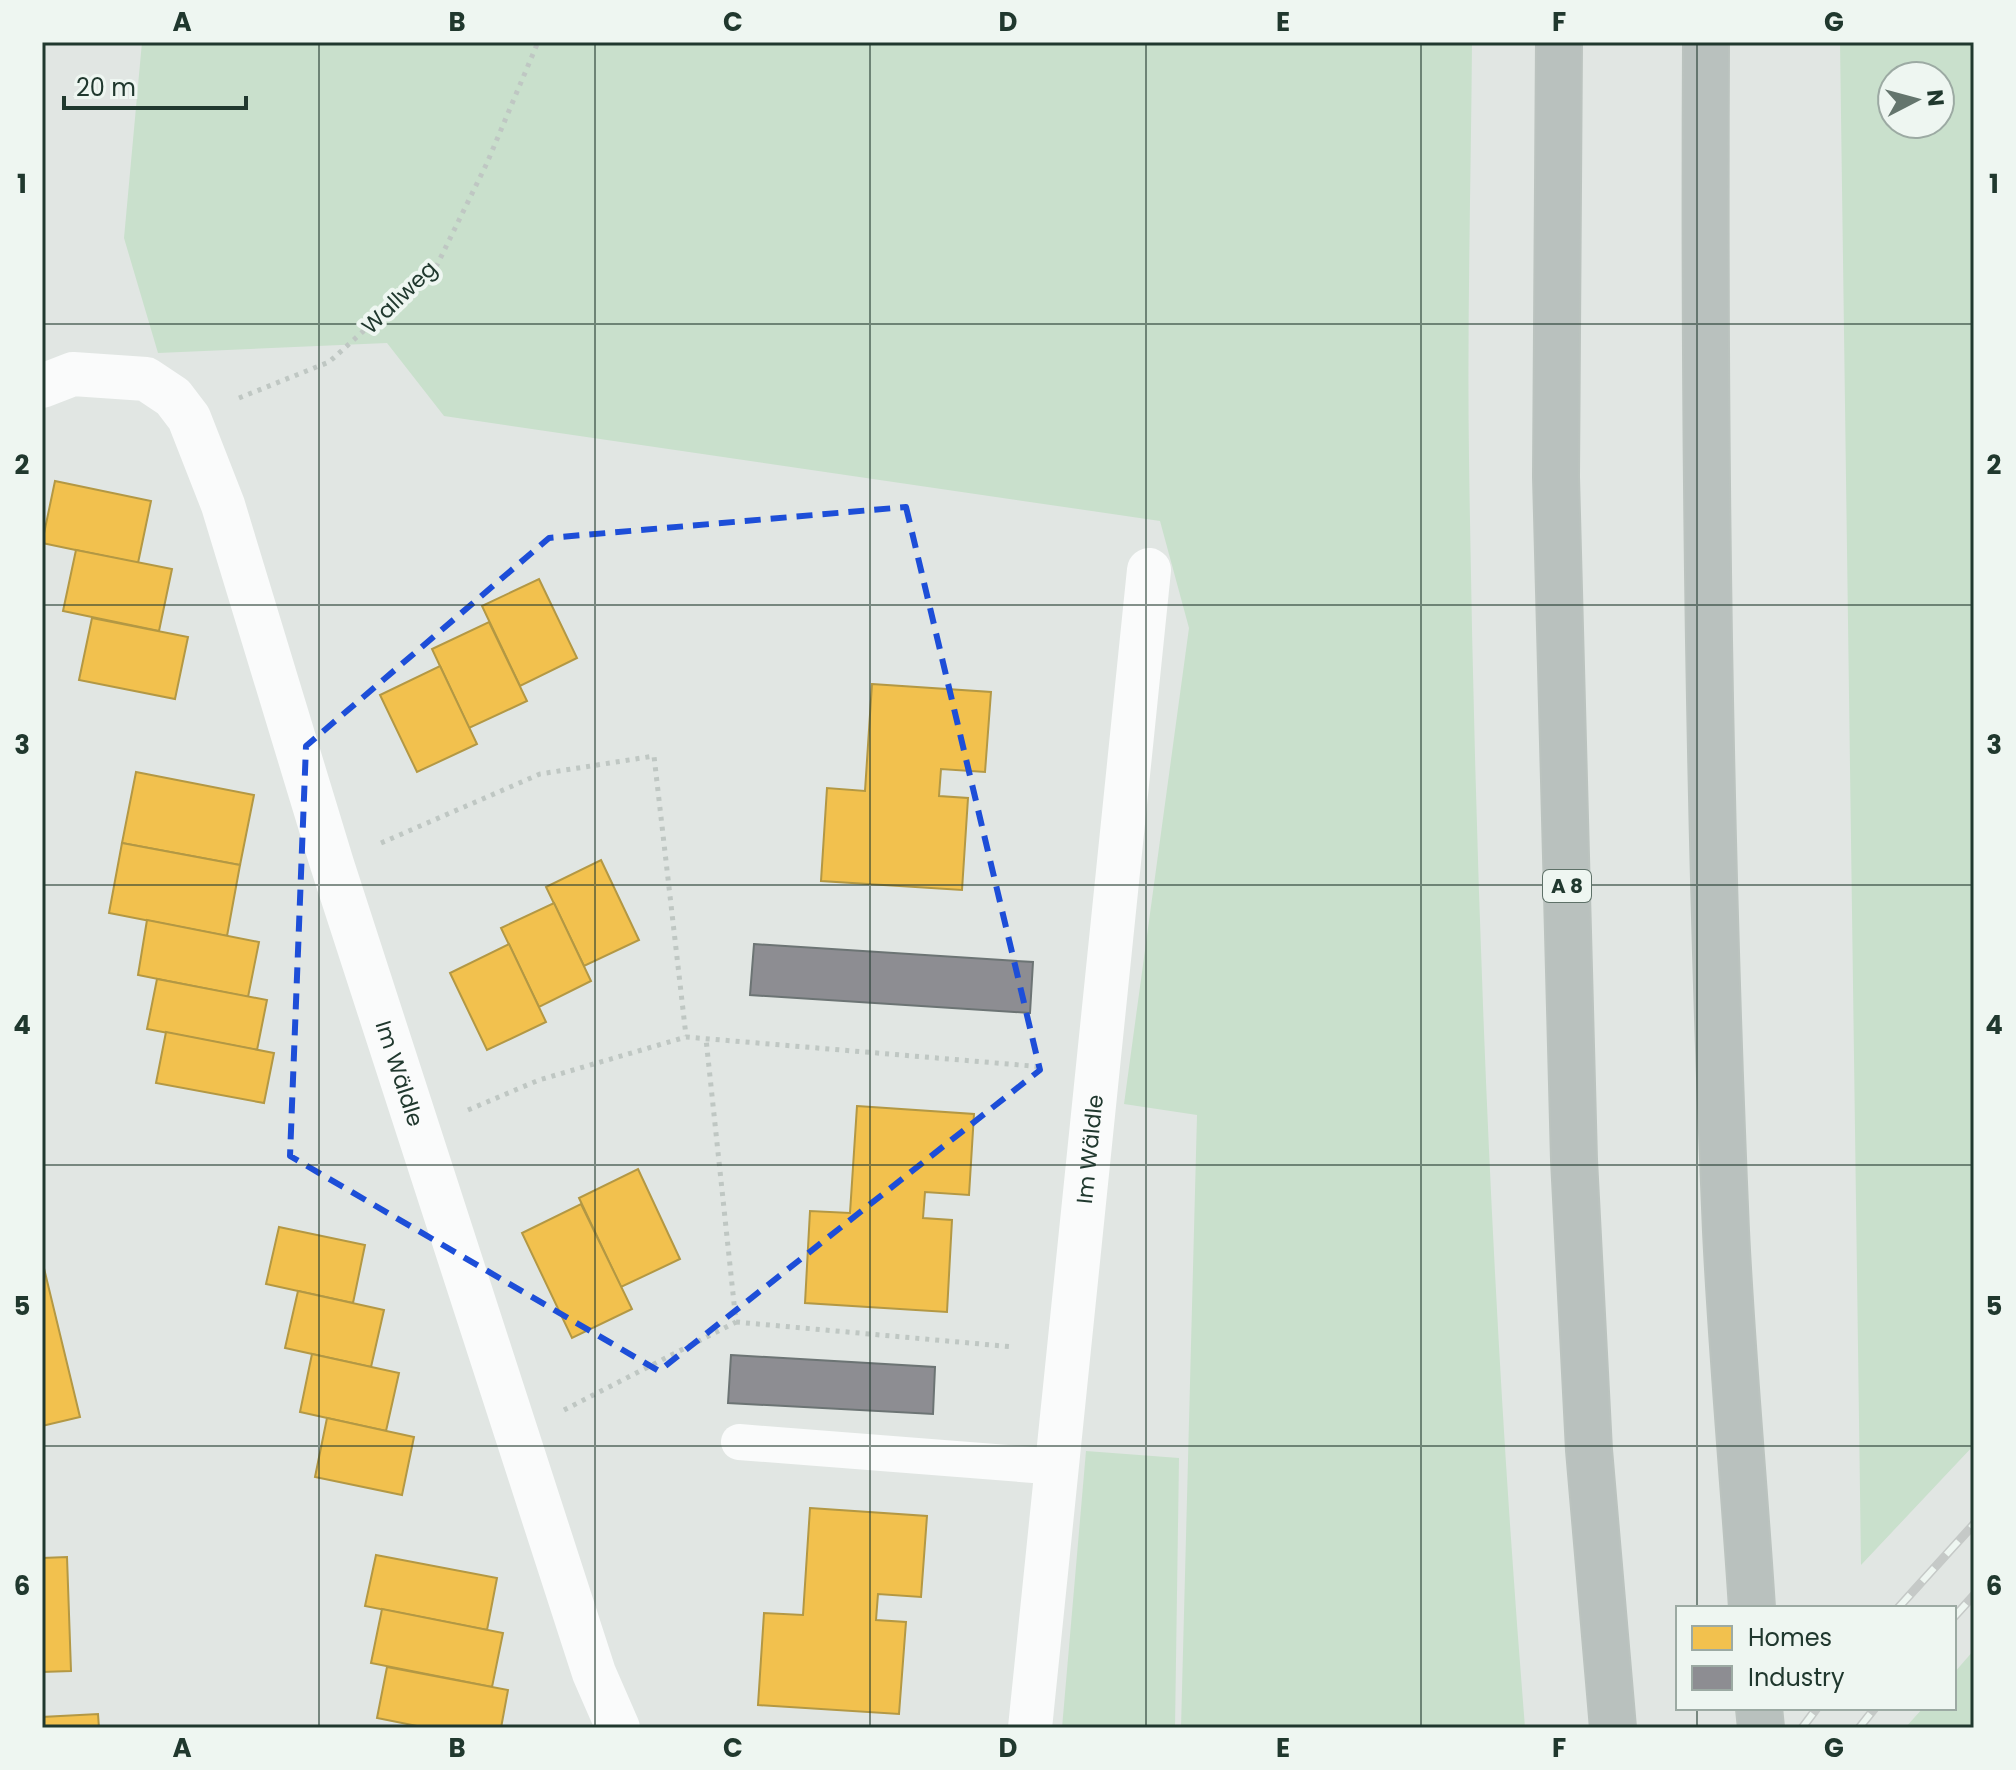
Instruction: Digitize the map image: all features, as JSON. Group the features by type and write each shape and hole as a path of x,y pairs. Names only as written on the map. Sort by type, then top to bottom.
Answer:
{"highway":[{"name":"A 8","path":"1559,42 1556,477 1574,1160 1589,1450 1613,1728"},
{"path":"1706,42 1704,454 1711,823 1726,1235 1752,1606"}],"street":[{"path":"42,386 73,374 146,379 173,397 189,418"},
{"name":"Im Wäldle","path":"189,418 223,505 332,864 594,1673 618,1728"},
{"name":"Im Wäldle","path":"1030,1728 1149,570"}],"lane":[{"path":"739,1442 1059,1467"}],"path":[{"name":"Wallweg","path":"189,418 329,362 437,265 487,163 538,42"},
{"path":"332,864 540,774 654,756 686,1037"},
{"path":"419,1132 539,1080 686,1037 1097,1072"},
{"path":"706,1039 736,1322"},
{"path":"517,1435 736,1322 1069,1352"}],"highlighted area":[{"path":"906,507 1040,1070 659,1371 290,1156 306,746 549,538"}],"green space":[{"path":"142,42 1472,42 1469,458 1480,934 1503,1411 1525,1728 1181,1728 1197,1115 1124,1104 1189,628 1160,521 444,416 387,343 158,353 124,238"},
{"path":"1840,42 1974,42 1974,1445 1861,1565"},
{"path":"1086,1451 1179,1458 1175,1728 1062,1728"},
{"path":"1974,1650 1974,1728 1905,1728 1921,1710 1956,1710 1956,1671"}],"building: Homes":[{"path":"55,481 151,501 138,563 42,543"},
{"path":"76,550 172,569 159,631 63,611"},
{"path":"539,579 577,658 520,686 482,606"},
{"path":"92,618 188,637 175,699 79,680"},
{"path":"489,622 527,701 469,728 432,649"},
{"path":"440,666 477,744 417,772 380,695"},
{"path":"872,684 991,692 985,772 941,769 939,796 968,798 962,890 821,881 827,788 865,791"},
{"path":"136,772 254,795 240,865 122,843"},
{"path":"122,843 240,865 227,936 109,913"},
{"path":"601,860 639,940 584,966 546,887"},
{"path":"554,903 591,981 539,1007 501,928"},
{"path":"147,920 259,942 248,997 138,975"},
{"path":"509,944 546,1022 487,1050 450,973"},
{"path":"157,979 267,1000 257,1050 147,1029"},
{"path":"166,1032 274,1053 264,1103 156,1083"},
{"path":"857,1106 974,1114 969,1195 925,1192 923,1218 952,1220 947,1312 805,1303 810,1211 850,1213"},
{"path":"638,1169 680,1259 621,1287 579,1198"},
{"path":"581,1204 632,1309 572,1338 522,1233"},
{"path":"279,1227 365,1245 353,1303 266,1284"},
{"path":"42,1260 80,1417 42,1426"},
{"path":"298,1291 384,1310 371,1367 285,1348"},
{"path":"312,1354 399,1373 386,1431 300,1412"},
{"path":"327,1418 414,1437 402,1495 315,1477"},
{"path":"810,1508 927,1516 921,1597 878,1594 876,1620 906,1622 899,1714 758,1705 764,1613 803,1615"},
{"path":"376,1555 497,1578 487,1630 365,1606"},
{"path":"67,1557 71,1671 42,1672 42,1558"},
{"path":"382,1609 503,1633 492,1687 371,1663"},
{"path":"387,1667 508,1690 501,1728 427,1728 377,1718"},
{"path":"98,1714 99,1728 42,1728 42,1717"}],"building: Industry":[{"path":"754,944 1033,962 1030,1013 750,995"},
{"path":"731,1355 935,1367 933,1414 728,1403"}],"railway":[{"path":"1900,1606 1974,1524"},
{"path":"1956,1615 1974,1595"},
{"path":"1802,1728 1816,1710"},
{"path":"1859,1728 1873,1710"}]}
